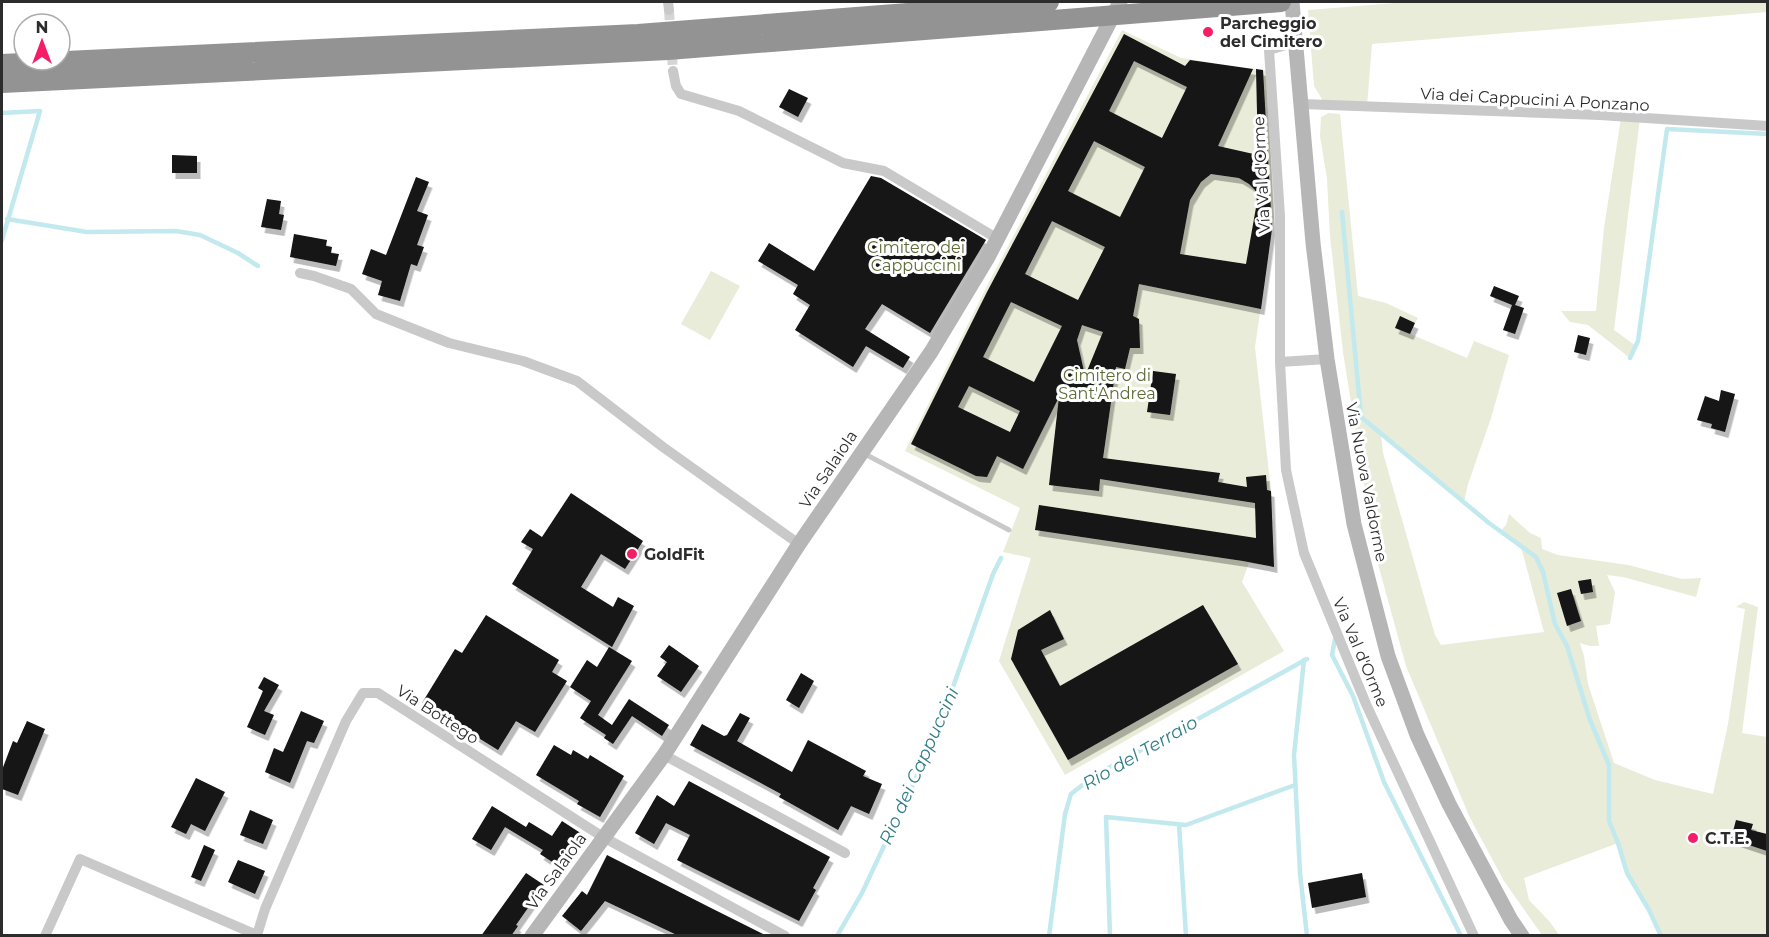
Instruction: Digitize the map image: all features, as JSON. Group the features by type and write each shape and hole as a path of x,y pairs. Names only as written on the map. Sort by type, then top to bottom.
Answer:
{"highway":[{"path":"2,64 638,34 1049,2"},
{"path":"2,83 668,50 1289,2"}],"street":[{"name":"Via Salaiola","path":"532,936 664,755 799,544 930,352 998,239 1120,2"},
{"name":"Via Nuova Valdorme","path":"1289,2 1296,42 1313,243 1327,359 1354,524 1388,656 1417,735 1449,804 1511,920 1522,936"},
{"name":"Via Val d'Orme","path":"1296,42 1269,51 1280,216 1280,362 1286,470 1304,554 1366,704 1474,936"},
{"path":"674,71 676,86 681,93 739,111 843,163 884,171 998,239"},
{"name":"Via dei Cappucini A Ponzano","path":"1302,104 1600,115 1767,126"},
{"path":"300,273 351,289 376,314 401,324 449,342 523,361 577,381 663,447 799,544"},
{"path":"1280,362 1327,359"},
{"name":"Via Bottego","path":"45,936 80,859 257,935 265,909 346,721 363,693 378,693 603,837"},
{"path":"664,755 845,853"},
{"path":"603,837 785,936"}],"lane":[{"path":"862,452 1009,530"}],"green space":[{"path":"1408,2 1768,2 1767,12 1372,44 1367,106 1323,101 1314,86 1308,10"},
{"name":"Cimitero di Sant'Andrea","path":"1122,30 1181,58 1267,71 1274,217 1255,347 1271,491 1274,567 1249,563 1242,582 1284,651 1065,775 999,661 1031,558 1003,552 1020,508 905,451 988,284"},
{"path":"1329,113 1340,114 1358,296 1386,303 1418,318 1415,323 1400,317 1396,328 1467,358 1474,341 1509,355 1464,502 1381,434 1383,453 1435,635 1441,645 1544,632 1521,547 1500,532 1506,525 1509,514 1530,533 1541,538 1542,549 1558,555 1628,565 1682,579 1701,578 1696,597 1623,577 1607,575 1615,592 1610,624 1596,626 1599,646 1580,643 1588,684 1614,763 1655,780 1713,794 1728,724 1745,609 1736,607 1744,602 1758,607 1742,733 1767,737 1767,935 1661,935 1627,873 1618,843 1524,878 1529,900 1559,935 1542,935 1504,881 1470,818 1406,666 1375,553 1343,352 1330,236 1327,179 1320,136 1321,117"},
{"path":"1621,118 1640,118 1614,330 1636,346 1630,358 1588,325 1570,322 1561,311 1596,311 1604,228"},
{"path":"711,271 740,286 710,340 681,324"}],"building":[{"path":"1124,34 1185,66 1190,60 1253,69 1218,146 1258,155 1256,69 1263,70 1272,229 1261,309 1139,284 1133,316 1139,319 1140,348 1130,348 1125,369 1116,367 1103,458 1220,473 1218,482 1247,487 1246,477 1266,475 1267,490 1271,491 1274,567 1035,530 1039,505 1256,538 1255,503 1100,479 1099,491 1049,485 1059,397 1023,469 997,456 987,477 976,476 911,444 987,292","holes":["1134,61 1187,87 1162,138 1109,111","1094,141 1145,167 1120,217 1068,191","1211,174 1239,178 1255,190 1257,202 1246,264 1180,254 1190,200 1201,182","1052,221 1105,247 1078,300 1025,274","1011,302 1062,326 1034,382 983,357","1082,325 1103,332 1085,376 1077,340","969,386 1020,411 1010,432 958,407"]},
{"path":"789,89 808,98 798,117 779,107"},
{"path":"172,155 197,156 197,173 172,173"},
{"name":"Cimitero dei Cappuccini","path":"871,176 881,178 986,240 930,333 882,304 865,329 910,357 903,368 866,346 853,367 795,330 810,305 793,294 798,285 758,261 769,243 814,271"},
{"path":"416,177 429,182 417,211 428,215 417,245 424,247 417,266 411,264 400,301 378,295 382,281 362,274 371,249 386,255"},
{"path":"267,199 281,201 279,214 284,215 281,230 261,227"},
{"path":"294,234 327,240 326,246 332,247 331,253 339,254 336,266 290,257"},
{"path":"1494,286 1519,296 1515,305 1524,308 1515,334 1503,330 1512,305 1490,296"},
{"path":"1400,316 1415,323 1410,334 1395,328"},
{"path":"1578,335 1590,338 1586,355 1574,352"},
{"path":"1153,371 1176,374 1170,415 1147,412"},
{"path":"1721,390 1735,394 1725,432 1711,428 1712,424 1697,420 1705,396 1719,401"},
{"path":"571,493 643,541 625,569 601,554 581,587 613,607 618,597 634,606 612,647 512,584 533,549 521,542 530,529 542,537"},
{"path":"1591,579 1593,592 1581,594 1578,581"},
{"path":"1571,589 1581,621 1567,626 1557,593"},
{"path":"1203,605 1238,664 1068,760 1011,659 1018,630 1050,610 1064,639 1041,650 1060,686"},
{"path":"486,615 559,660 552,672 567,681 535,732 516,721 498,750 422,703 455,649 462,653"},
{"path":"669,645 699,666 681,692 657,676 667,662 660,657"},
{"path":"609,647 632,661 598,715 612,725 629,699 669,725 662,736 632,716 613,744 604,738 606,735 580,718 591,701 570,687 587,660 597,667"},
{"path":"801,673 814,681 799,708 786,700"},
{"path":"264,677 279,685 264,711 274,715 265,735 247,727 263,691 258,688"},
{"path":"301,711 324,721 314,743 307,741 290,783 265,772 274,748 283,752"},
{"path":"740,713 750,718 737,741 792,772 808,740 866,771 863,776 882,784 869,814 851,806 838,830 779,797 781,794 690,745 702,724 724,736 727,735"},
{"path":"27,721 45,729 18,795 2,789 2,770 13,741 17,743"},
{"path":"554,745 571,755 573,750 588,759 590,755 624,776 600,817 577,804 579,801 536,775"},
{"path":"196,778 225,792 205,831 191,824 186,834 171,827"},
{"path":"689,781 830,857 799,921 677,860 690,835 666,823 654,844 635,833 657,795 674,806"},
{"path":"492,806 526,827 529,822 552,836 562,821 582,834 560,867 540,854 543,850 505,827 491,850 472,839"},
{"path":"250,810 273,820 263,844 240,835"},
{"path":"1736,820 1753,824 1751,830 1767,834 1767,851 1731,839"},
{"path":"204,845 215,850 201,881 191,877"},
{"path":"607,855 767,936 679,936 605,901 581,931 562,916 582,891 587,895"},
{"path":"238,860 265,871 255,894 228,882"},
{"path":"526,873 544,885 511,936 481,936"},
{"path":"1362,873 1366,897 1312,908 1308,883"}],"waterway":[{"path":"2,113 40,111 2,240"},
{"path":"1630,358 1638,341 1667,129 1768,134"},
{"path":"1342,212 1361,417 1489,523 1536,557 1543,572 1555,624 1567,646 1590,720 1609,765 1609,821 1627,873 1661,936"},
{"path":"7,219 87,232 176,231 200,235 238,253 258,266"},
{"name":"Rio dei Cappuccini","path":"837,936 862,893 936,735 993,574 1001,558"},
{"path":"1335,639 1332,655 1353,696 1384,782 1461,936"},
{"name":"Rio del Terraio","path":"1049,936 1065,814 1071,794 1094,776 1307,659"},
{"path":"1304,660 1294,755 1300,873 1307,936"},
{"path":"1110,936 1106,817 1186,825 1295,785"},
{"path":"1179,824 1186,936"}],"tunnel":[{"path":"669,10 673,71"}],"place":[{"name":"Parcheggio del Cimitero","path":"1208,32"},
{"name":"GoldFit","path":"632,554"},
{"name":"C.T.E.","path":"1693,838"}]}
